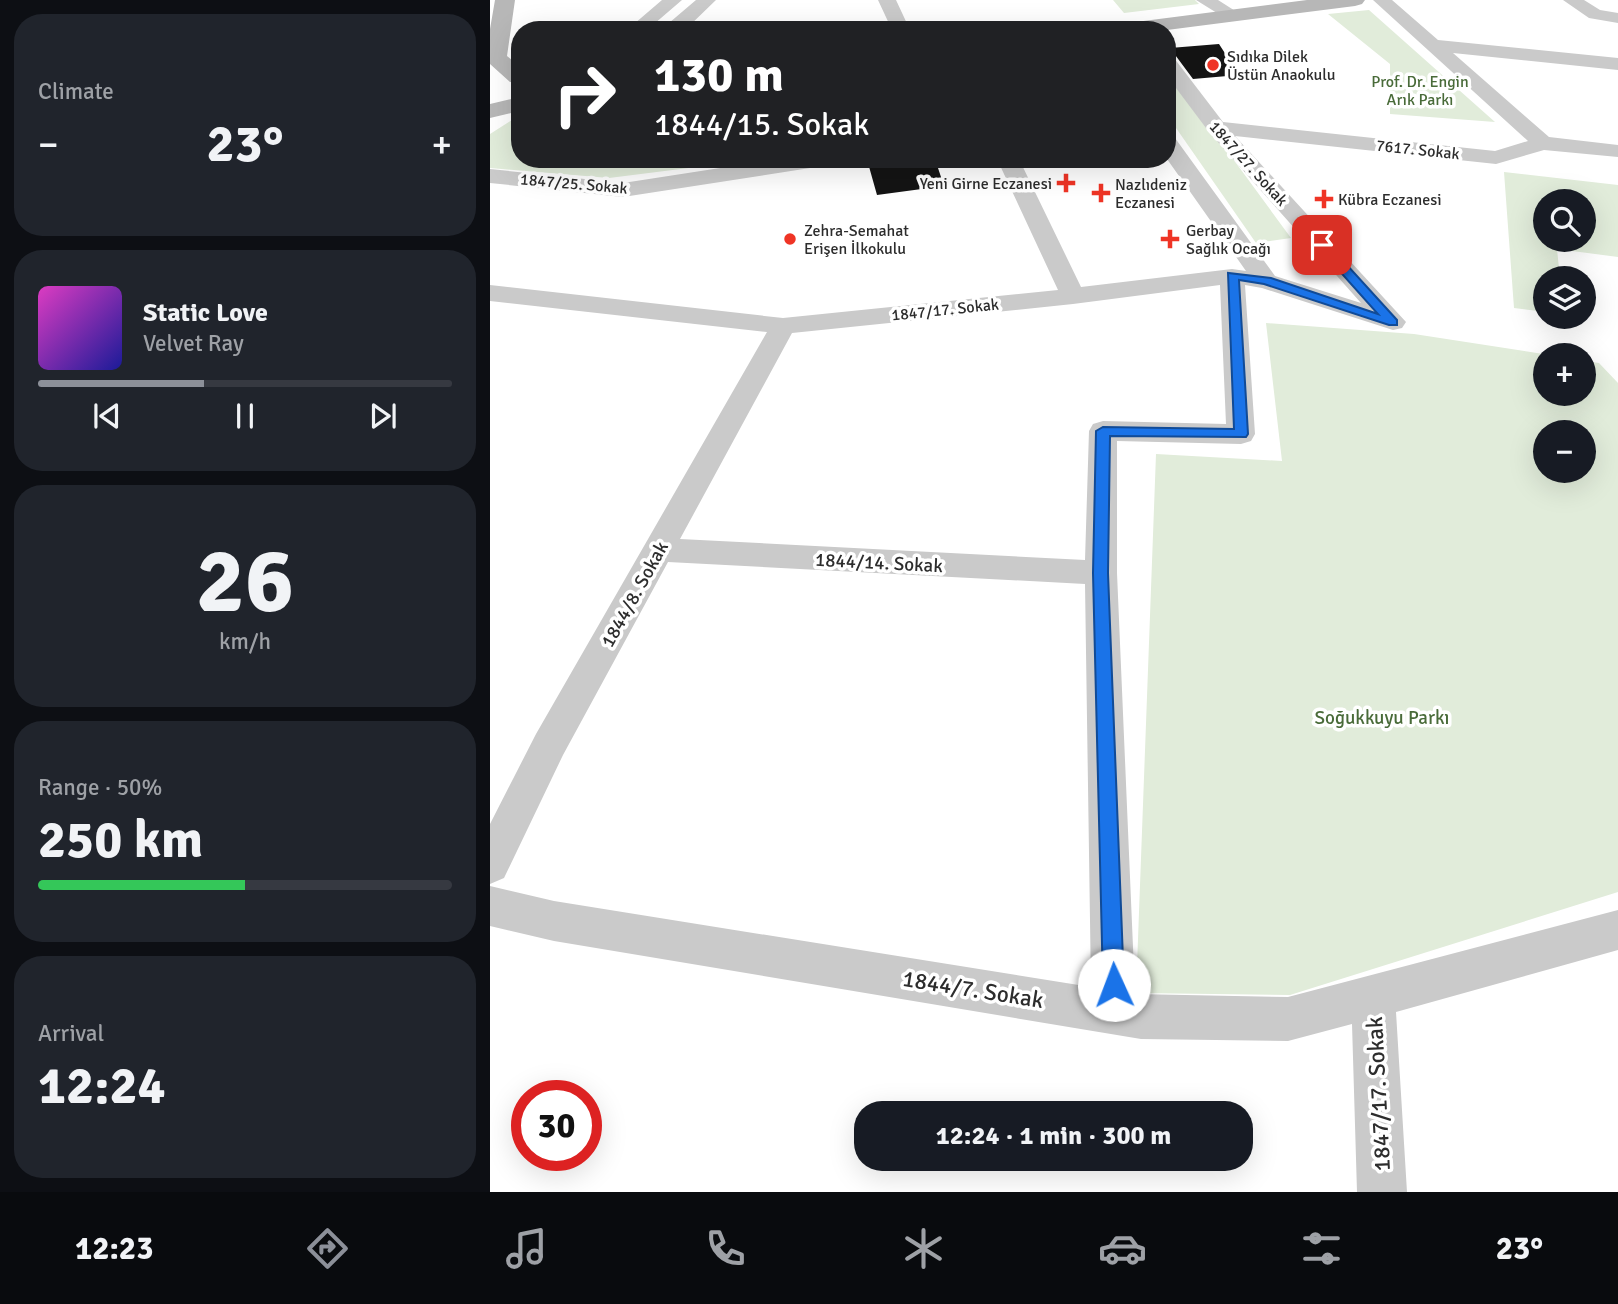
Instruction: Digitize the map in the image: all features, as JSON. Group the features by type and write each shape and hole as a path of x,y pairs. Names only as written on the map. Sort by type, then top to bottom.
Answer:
{"street":[{"path":"505,0 496,58 511,70"},
{"path":"647,21 673,0"},
{"path":"682,21 707,0"},
{"path":"887,0 897,21"},
{"path":"1205,0 1231,14"},
{"path":"1176,23 1231,14 1355,0"},
{"path":"1382,0 1543,143"},
{"path":"1572,0 1594,14 1618,18"},
{"path":"1431,45 1618,64"},
{"name":"1847/27. Sokak","path":"1176,74 1216,128 1393,323"},
{"path":"490,79 511,78"},
{"name":"7617. Sokak","path":"1216,128 1496,158 1543,143 1618,151"},
{"path":"1176,156 1266,281"},
{"name":"1847/25. Sokak","path":"490,176 624,190 746,168"},
{"path":"1012,168 1073,296"},
{"path":"1114,1013 1101,573 1103,431 1241,434 1232,276"},
{"name":"1847/17. Sokak","path":"490,293 783,326 1073,296 1232,276 1266,281 1393,323"},
{"name":"1844/8. Sokak","path":"490,865 549,745 783,326"},
{"name":"1844/14. Sokak","path":"658,550 1101,573"},
{"name":"1844/7. Sokak","path":"490,906 554,920 1141,1017 1288,1018 1618,930"},
{"name":"1847/17. Sokak","path":"1373,996 1382,1192"}],"green space":[{"path":"1113,0 1195,0 1199,4 1124,13"},
{"name":"Prof. Dr. Engin Arık Parkı","path":"1369,10 1495,122 1390,114 1390,64 1328,14"},
{"path":"1176,81 1291,238 1256,243 1176,128"},
{"path":"511,121 511,168 688,168 609,178 490,168 490,134"},
{"path":"1504,172 1618,185 1618,257 1580,252 1596,252 1596,189 1533,189 1533,252 1557,252 1559,266 1533,266 1533,310 1514,308"},
{"name":"Soğukkuyu Parkı","path":"1266,323 1414,334 1533,352 1533,406 1596,406 1596,363 1599,363 1618,383 1618,892 1290,995 1136,993 1156,454 1282,461"}],"building":[{"name":"Sıdıka Dilek Üstün Anaokulu","path":"1219,44 1239,75 1193,79 1176,56 1176,48"},
{"path":"869,168 938,168 944,186 877,195"}],"place":[{"name":"Sıdıka Dilek Üstün Anaokulu","path":"1213,65"},
{"name":"Yeni Girne Eczanesi","path":"1066,183"},
{"name":"Nazlıdeniz Eczanesi","path":"1101,193"},
{"name":"Kübra Eczanesi","path":"1324,199"},
{"name":"Zehra-Semahat Erişen İlkokulu","path":"790,239"},
{"name":"Gerbay Sağlık Ocağı","path":"1170,239"}],"route":[{"path":"1114,985 1101,573 1103,431 1241,434 1232,276 1266,281 1393,323 1322,245"}]}
